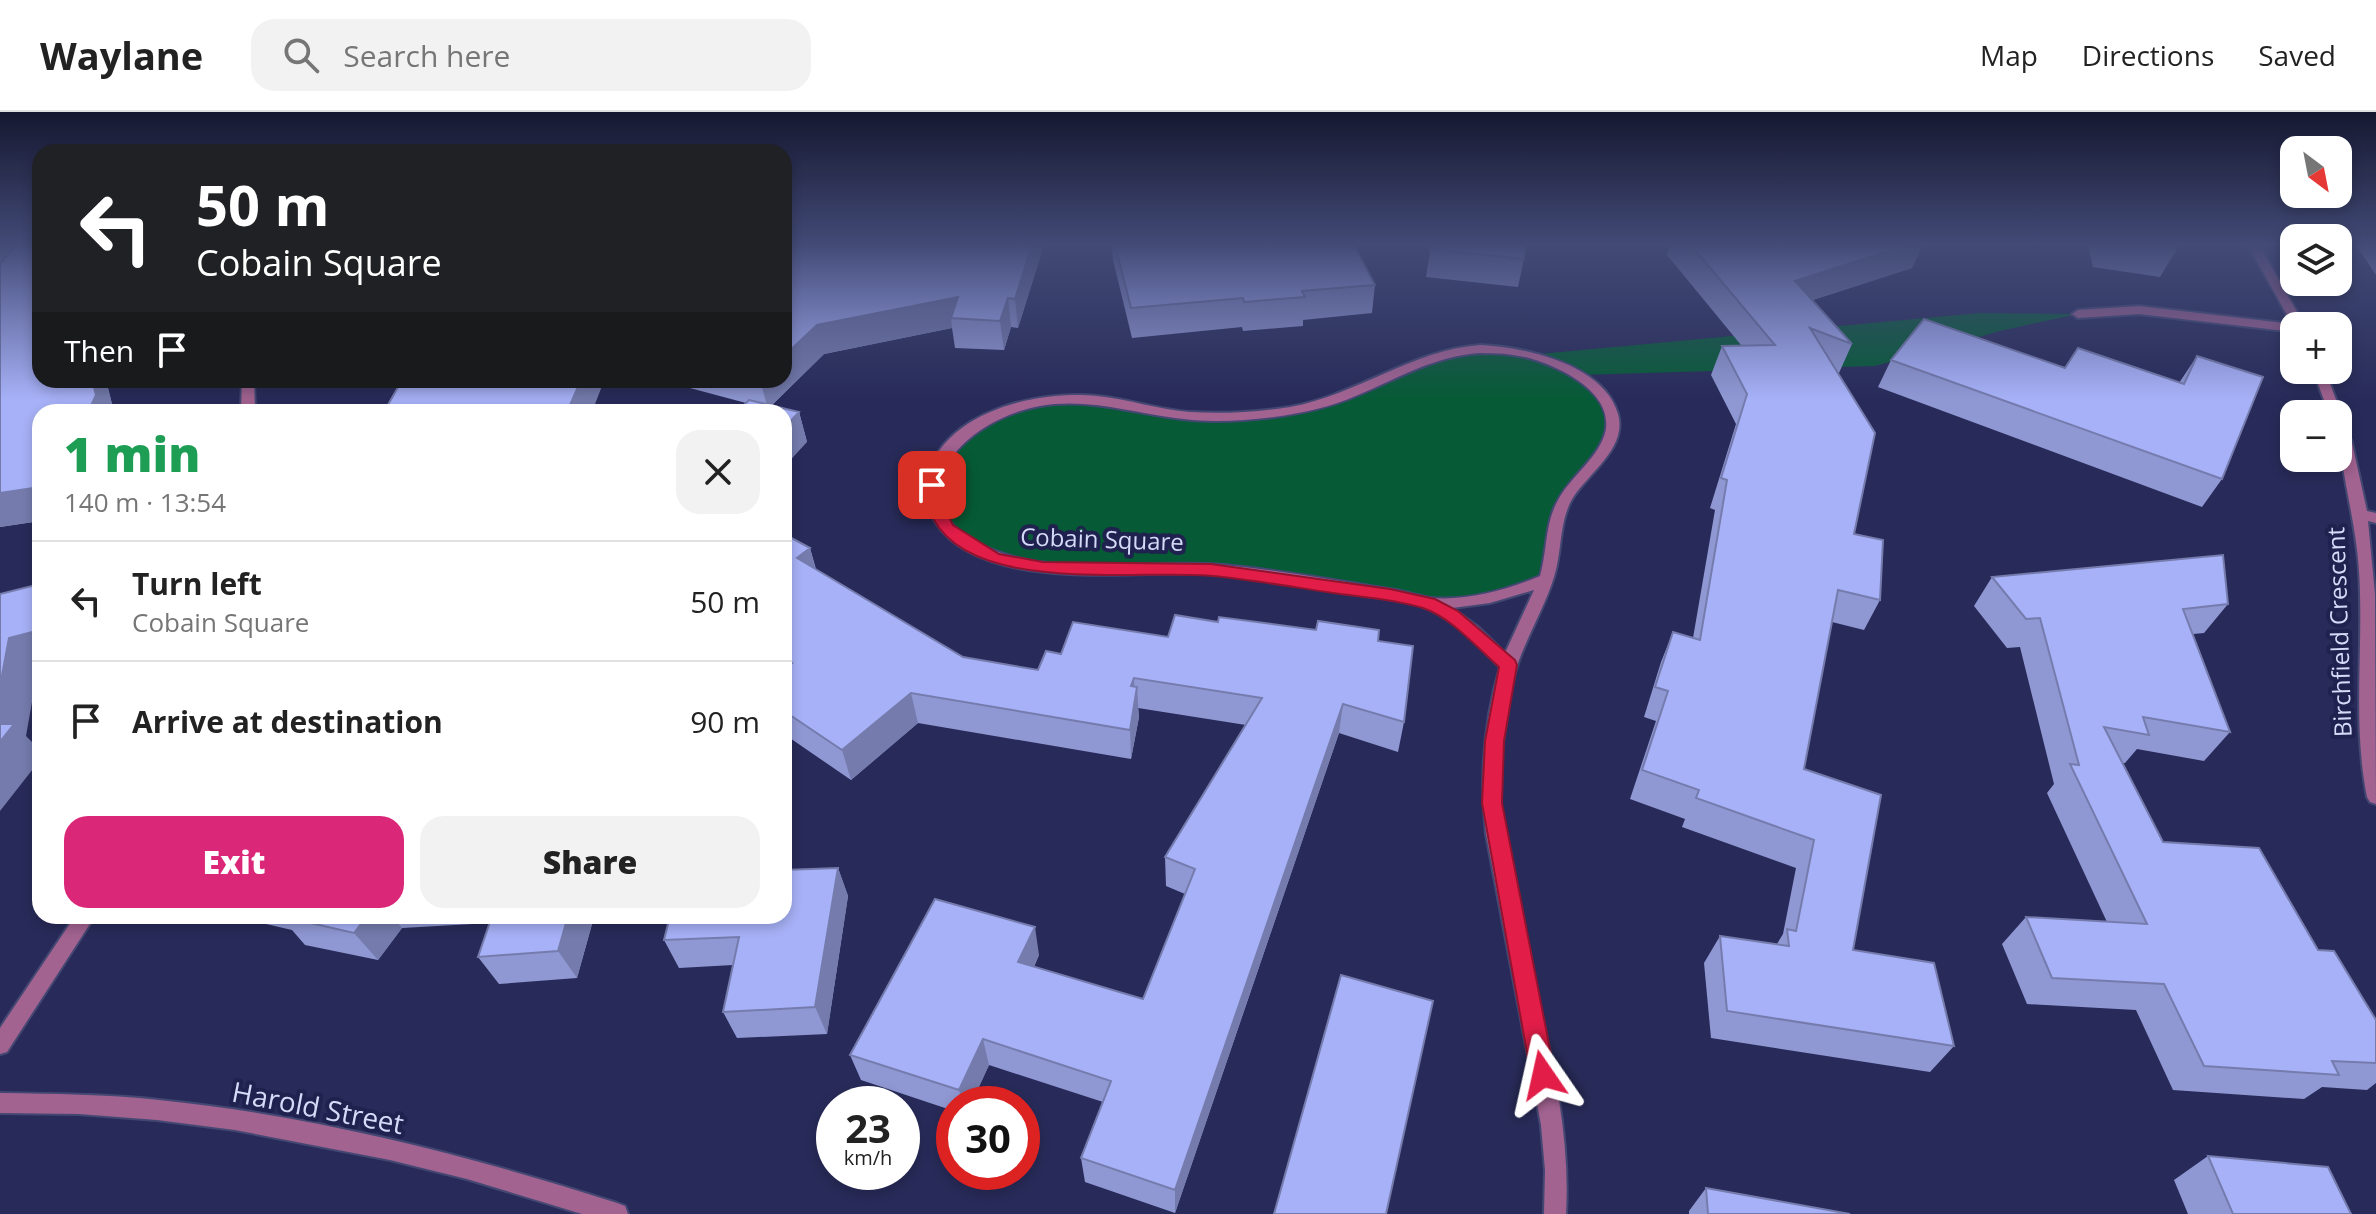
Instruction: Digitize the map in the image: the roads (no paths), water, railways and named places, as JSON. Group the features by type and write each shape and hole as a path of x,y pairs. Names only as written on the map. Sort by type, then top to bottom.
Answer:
{"street":[{"path":"2078,314 2139,310 2280,325"},
{"name":"Cobain Square","path":"1546,579 1514,594 1429,603 1312,582 1211,570 1022,566 976,549 947,529 933,500 935,471 952,445 963,435 997,416 1034,404 1079,399 1187,416 1263,414 1345,397 1447,353 1492,350 1529,355 1576,375 1600,394 1613,418 1606,445 1563,504 1546,579 1508,665 1495,741 1492,803 1548,1101 1557,1194 1555,1214"},
{"name":"Birchfield Crescent","path":"2350,472 2359,514 2368,615 2368,743 2376,797"},
{"path":"2359,514 2376,518"},
{"name":"Cobain Square","path":"1429,603 1471,630 1508,665"},
{"path":"0,1045 81,924"},
{"name":"Harold Street","path":"0,1103 236,1118 465,1167 617,1214"}]}
